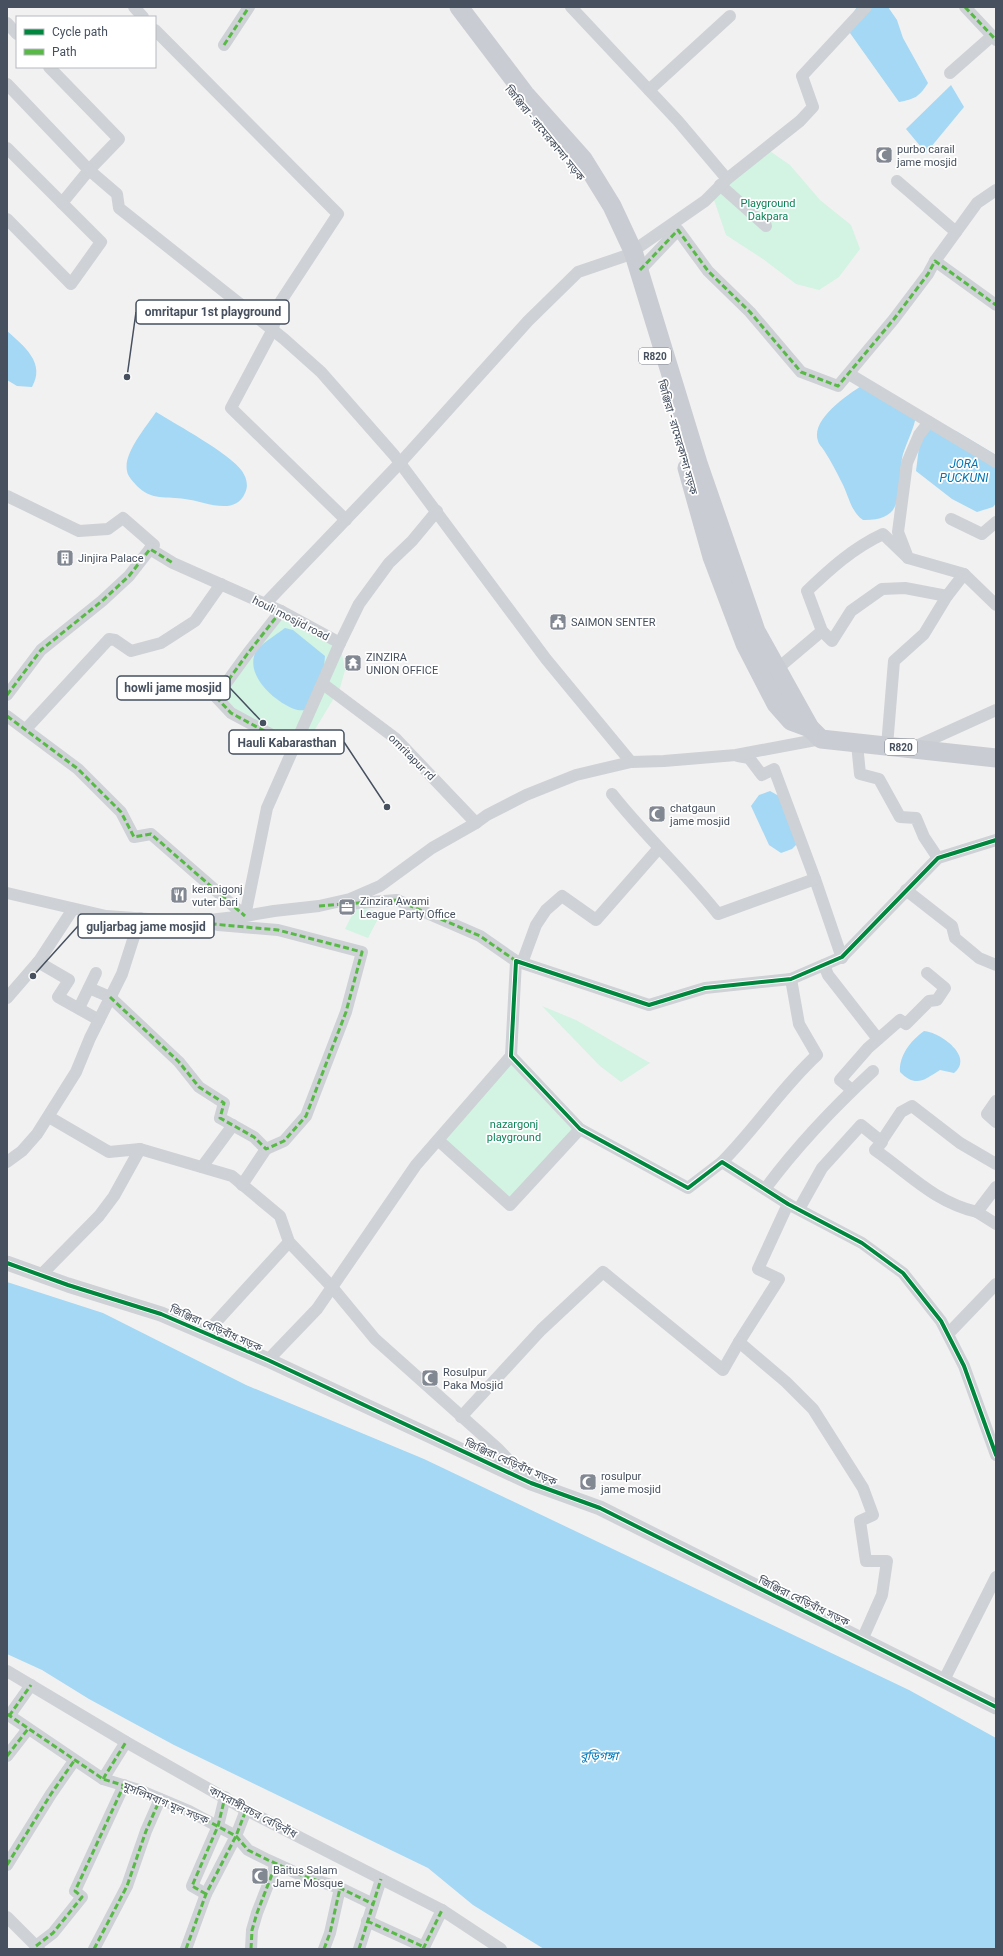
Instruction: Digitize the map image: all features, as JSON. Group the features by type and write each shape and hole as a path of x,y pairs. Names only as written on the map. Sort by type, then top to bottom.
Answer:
{"main road":[{"name":"জিঞ্জিরা - রামেরকান্দা সড়ক","path":"446,7 532,119 551,137 575,166 640,270 650,319 712,557 745,644 776,704 792,722 816,734 857,744 911,748 996,758"},
{"name":"জিঞ্জিরা - রামেরকান্দা সড়ক","path":"459,7 525,94 582,159 612,206 756,631 776,669 816,734"}],"street":[{"path":"134,7 143,16"},
{"path":"224,45 249,7"},
{"path":"571,7 678,121 724,182 766,226"},
{"path":"265,604 400,463 528,321 578,272 629,253 705,200 724,182 800,120 813,107 802,76 866,7"},
{"path":"950,73 994,38 965,7"},
{"path":"649,90 730,16"},
{"path":"7,23 16,33"},
{"path":"156,31 338,214 281,302 272,331 232,408 346,520"},
{"path":"50,68 118,139 89,170 62,203"},
{"path":"7,84 89,170 117,194 119,208 321,372 400,463 546,659 631,762"},
{"path":"7,148 101,242 72,284 7,219"},
{"path":"897,181 956,232"},
{"path":"640,270 678,230 708,271 750,312 801,372 838,386 924,279 935,261 977,203 996,190"},
{"path":"935,261 996,305"},
{"path":"849,374 996,461"},
{"path":"908,558 898,532 907,463 919,435 929,422"},
{"path":"7,496 79,530 108,530 123,518 154,545 129,576 102,601 41,650 7,695"},
{"path":"340,644 359,604 389,563 412,541 437,511"},
{"path":"951,519 982,534 996,522"},
{"path":"947,596 905,588 882,589 851,611 832,641 822,631 807,591 834,566 863,543 883,534 908,558 964,574 996,605"},
{"name":"houli mosjid road","path":"150,549 173,562 281,611 340,644 322,682 323,684 316,694 267,808 245,916"},
{"path":"887,746 894,661 924,634 947,596 964,574"},
{"path":"26,729 109,639 115,640 130,650 162,643 195,621 221,584"},
{"path":"281,611 216,697 231,713 294,747"},
{"path":"776,669 822,631"},
{"name":"omritapur rd","path":"323,684 395,738 476,823"},
{"path":"911,748 996,710"},
{"path":"7,716 78,769 120,812 134,837 151,834 245,916"},
{"path":"319,906 350,899 380,886 432,848 476,823 487,815 526,795 569,778 631,762 736,755 816,734"},
{"path":"857,744 860,774 879,779 900,817 916,818 924,837 938,858"},
{"path":"736,755 749,758 762,775 774,769 816,879 842,958"},
{"path":"612,794 635,823 699,891 718,914 816,879"},
{"path":"191,922 319,906 397,900 480,936 519,962 649,1005 704,988 791,979 842,958 938,858 996,840"},
{"path":"268,1360 317,1309 416,1165 510,1056 519,962 536,926 546,910 562,896 596,920 659,848"},
{"path":"906,890 952,926 955,938 979,958 996,965"},
{"path":"7,893 106,916 278,930 362,952 346,1012 306,1116 284,1141 266,1149 242,1185"},
{"path":"7,998 38,962 73,909"},
{"path":"7,1162 22,1151 38,1134 76,1072 99,1020 122,974 140,918"},
{"path":"38,962 69,980 58,997 99,1020"},
{"path":"824,965 832,980 878,1039"},
{"path":"79,1008 96,973"},
{"path":"852,1090 840,1080 878,1039 900,1020 906,1024 929,1001 937,1000 945,988 927,973"},
{"path":"510,1056 580,1129 688,1188 722,1162 745,1139 797,1074 817,1055 799,1024 791,979"},
{"path":"89,988 110,997 179,1062 200,1087 224,1103 220,1118 254,1137 266,1149"},
{"path":"765,1189 789,1157 852,1090 873,1071"},
{"path":"996,1101 987,1114 996,1122"},
{"path":"996,1164 960,1142 912,1106 901,1112 882,1142 875,1150 930,1192 957,1207 978,1212 996,1224"},
{"path":"49,1117 109,1152 140,1149 232,1176 280,1216 289,1242 332,1287 375,1340 497,1448 530,1483"},
{"path":"202,1167 233,1125"},
{"path":"461,1417 541,1330 603,1272 723,1370 739,1342 779,1280 758,1269 794,1207 822,1168 861,1126 882,1142"},
{"path":"438,1140 510,1205 580,1129"},
{"path":"41,1275 99,1216 114,1196 140,1149"},
{"path":"722,1162 794,1207 862,1243 904,1273 941,1321 948,1334 964,1366 992,1431 996,1455"},
{"path":"978,1212 996,1188"},
{"path":"206,1333 289,1242"},
{"name":"জিঞ্জিরা বেড়িবাঁধ সড়ক","path":"7,1262 41,1275 161,1314 268,1360 530,1483 600,1508 996,1707"},
{"path":"948,1334 996,1284"},
{"path":"739,1342 786,1382 813,1408 863,1488 874,1515 860,1521 866,1561 887,1561 882,1595 862,1640"},
{"path":"944,1680 996,1577"},
{"name":"কামরাঙ্গীরচর বেড়িবাঁধ","path":"7,1671 126,1742 246,1810 442,1910 501,1949"},
{"path":"8,1715 31,1685"},
{"name":"মুসলিমবাগ মূল সড়ক","path":"8,1715 74,1761 104,1779 160,1799 218,1826 236,1836 248,1850 303,1876 340,1888 372,1904"},
{"path":"7,1756 28,1729"},
{"path":"104,1779 126,1742"},
{"path":"7,1865 51,1794 74,1761"},
{"path":"7,1917 38,1947 54,1933 82,1897 75,1890 124,1785"},
{"path":"206,1894 192,1886 218,1826 225,1797"},
{"path":"94,1949 127,1886 146,1831 160,1799"},
{"path":"186,1949 206,1894 236,1836 246,1810"},
{"path":"251,1949 252,1930 276,1864"},
{"path":"359,1949 381,1879"},
{"path":"324,1949 330,1933 340,1888"},
{"path":"368,1921 423,1948 442,1910"}],"green space":[{"name":"Playground Dakpara","path":"764,147 790,165 820,200 851,225 860,249 839,277 819,290 796,284 763,259 726,235 714,200"},
{"path":"285,617 340,643 345,670 340,688 305,746 294,747 249,725 219,692 229,670 245,647 265,628 275,621"},
{"path":"357,905 381,913 368,938 345,929"},
{"path":"542,1006 576,1020 650,1063 621,1082 600,1066"},
{"name":"nazargonj playground","path":"511,1056 580,1129 510,1205 438,1140"}],"water":[{"path":"857,7 888,7 897,20 903,38 928,83 916,97 899,102 845,26"},
{"path":"951,85 964,107 926,153 906,129"},
{"path":"7,331 26,349 35,363 36,378 32,387 17,386 7,380"},
{"path":"866,383 916,416 914,426 903,454 898,499 894,508 888,515 878,519 863,520 852,507 844,486 819,442 817,433 825,416 842,400"},
{"path":"156,412 215,448 242,471 245,476 247,487 240,500 227,506 218,506 193,500 154,496 148,494 137,486 127,471 129,456 132,448"},
{"name":"JORA PUCKUNI","path":"927,427 956,431 996,455 996,503 993,507 977,512 952,499 916,471 919,447"},
{"path":"285,628 293,630 325,656 324,667 309,710 296,710 278,700 263,686 257,678 254,669 253,660 257,649"},
{"path":"770,791 779,796 798,843 792,849 781,853 769,845 751,806 759,795"},
{"path":"924,1031 931,1032 946,1041 953,1046 958,1053 960,1060 959,1067 954,1073 940,1070 925,1079 915,1081 906,1077 900,1072 901,1060 906,1049 914,1039"},
{"name":"বুড়িগঙ্গা","path":"7,1282 103,1313 246,1385 424,1459 909,1690 996,1738 996,1949 544,1949 473,1905 428,1868 174,1745 89,1699 42,1670 7,1654"}],"marked path":[{"path":"224,45 249,7"},
{"path":"965,7 996,40"},
{"path":"640,270 678,230 708,271 750,312 801,372 838,386 894,319 928,274 935,261 996,305"},
{"path":"7,695 41,650 102,601 129,576 150,549 173,563"},
{"path":"281,611 216,697 231,713 294,747"},
{"path":"7,716 78,769 121,812 134,837 151,834 245,916"},
{"path":"319,906 397,900 480,936 516,961"},
{"path":"110,997 179,1062 199,1087 224,1103 220,1118 254,1137 266,1149 284,1141 306,1116 346,1012 362,952 278,930 191,922"},
{"path":"9,1716 31,1685"},
{"path":"7,1714 103,1779 139,1790 189,1811 236,1836 248,1850 303,1876 340,1888 373,1904"},
{"path":"7,1756 28,1729"},
{"path":"103,1779 126,1742"},
{"path":"7,1865 51,1794 74,1761"},
{"path":"36,1946 53,1933 82,1897 75,1891 124,1785"},
{"path":"206,1894 192,1886 218,1826 225,1797"},
{"path":"94,1949 127,1886 146,1831 160,1799"},
{"path":"186,1949 206,1894 236,1836 246,1810"},
{"path":"251,1949 252,1930 276,1864"},
{"path":"359,1949 381,1879"},
{"path":"324,1949 330,1933 340,1888"},
{"path":"423,1949 442,1910"},
{"path":"367,1921 424,1947"}],"cycle path":[{"path":"996,840 938,858 842,957 791,979 705,988 649,1005 516,961 511,1056 580,1129 688,1188 722,1162 788,1204 862,1243 903,1273 941,1321 964,1366 996,1455"},
{"path":"7,1263 68,1285 161,1314 268,1360 531,1483 600,1508 996,1707"}],"place":[{"name":"purbo carail jame mosjid","path":"884,155"},
{"name":"omritapur 1st playground","path":"127,377"},
{"name":"Jinjira Palace","path":"65,558"},
{"name":"SAIMON SENTER","path":"558,622"},
{"name":"ZINZIRA UNION OFFICE","path":"353,663"},
{"name":"howli jame mosjid","path":"263,723"},
{"name":"Hauli Kabarasthan","path":"387,807"},
{"name":"chatgaun jame mosjid","path":"657,814"},
{"name":"keranigonj vuter bari","path":"179,895"},
{"name":"Zinzira Awami League Party Office","path":"347,907"},
{"name":"guljarbag jame mosjid","path":"33,976"},
{"name":"Rosulpur Paka Mosjid","path":"430,1378"},
{"name":"rosulpur jame mosjid","path":"588,1482"},
{"name":"Baitus Salam Jame Mosque","path":"260,1876"}]}
